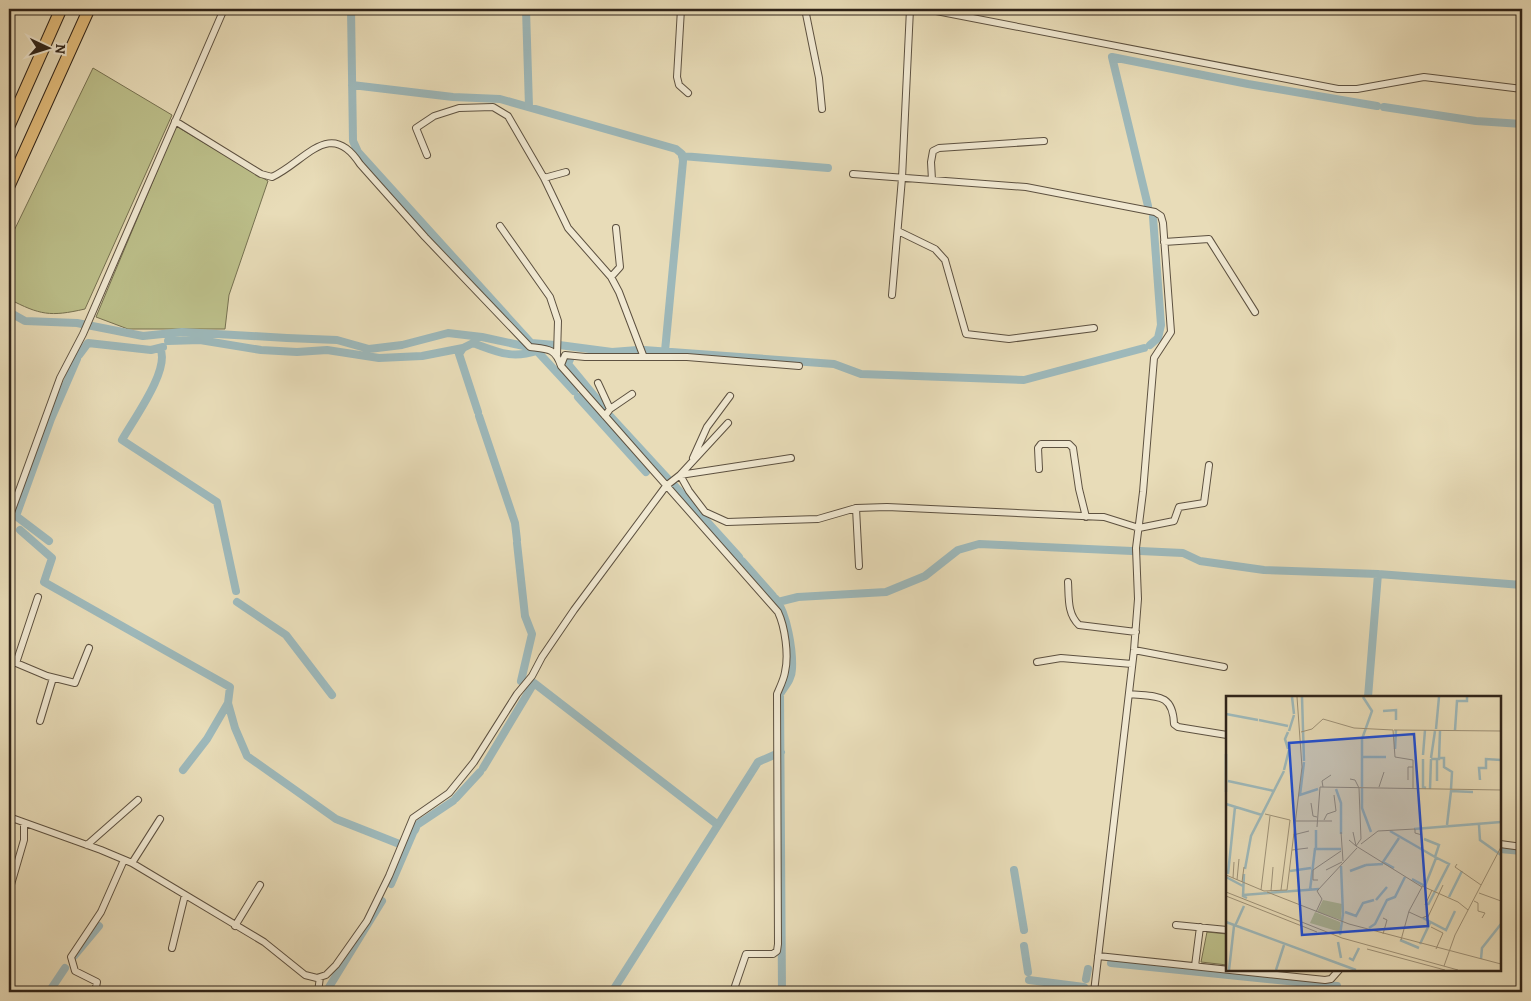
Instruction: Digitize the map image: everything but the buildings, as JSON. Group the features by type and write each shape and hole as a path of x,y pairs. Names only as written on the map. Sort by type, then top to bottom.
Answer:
{"highway":[{"path":"9,126 61,9"},
{"path":"9,186 89,9"}],"street":[{"path":"9,518 60,378 83,334 224,9"},
{"path":"681,9 677,77 678,85 688,93"},
{"path":"805,9 819,78 822,109"},
{"path":"892,295 902,178 910,9"},
{"path":"926,9 1338,89 1357,89 1424,77 1522,89"},
{"path":"428,155 416,128 434,116 459,108 493,107 508,116 544,178 568,228 611,277 619,292 643,355"},
{"path":"175,121 261,174 272,177 322,145 333,142 343,144 352,150 360,164 425,237 530,347 550,350 558,356"},
{"path":"932,180 930,162 933,151 939,148 1044,141"},
{"path":"544,178 566,172"},
{"path":"853,174 1026,187 1155,212 1161,216 1171,332 1154,358 1136,548 1138,599 1136,632 1094,992"},
{"path":"500,226 550,298 558,321 558,356 562,366 770,602 782,621 786,671 777,694 778,944 773,954 746,954 733,992"},
{"path":"611,277 620,267 616,228"},
{"path":"898,231 935,248 945,260 966,334 1009,339 1094,328"},
{"path":"1164,242 1209,239 1255,312"},
{"path":"562,366 565,355 569,354 585,357 643,355 798,366"},
{"path":"598,383 610,409"},
{"path":"605,416 610,409 632,394"},
{"path":"691,463 707,427 730,396"},
{"path":"9,817 132,863 234,926 264,942 305,975 317,978 336,965 367,921 414,818 449,793 474,762 569,618 666,486 680,475 728,423"},
{"path":"1038,469 1038,448 1041,444 1069,444 1074,448 1079,490 1086,517"},
{"path":"680,475 791,458"},
{"path":"680,475 689,491 706,512 727,522 818,519 856,508 888,506 1104,517 1139,528 1174,521 1180,507 1204,502 1209,465"},
{"path":"856,508 859,566"},
{"path":"1068,582 1070,612 1073,619 1079,625 1136,632"},
{"path":"16,663 38,597"},
{"path":"9,660 53,678 75,683 89,648"},
{"path":"1134,650 1224,667"},
{"path":"1037,662 1061,658 1132,664"},
{"path":"40,721 53,678"},
{"path":"1129,694 1162,698 1169,702 1173,710 1174,724 1178,727 1226,736"},
{"path":"87,845 138,800"},
{"path":"132,863 160,819"},
{"path":"10,888 24,840 24,823"},
{"path":"1501,844 1522,846"},
{"path":"95,992 96,982 75,971 71,957 101,912 124,860"},
{"path":"234,926 260,885"},
{"path":"172,948 185,895"},
{"path":"1176,925 1226,930"},
{"path":"1196,966 1200,927"},
{"path":"1098,956 1226,968"},
{"path":"1259,971 1324,980 1331,979 1339,971"},
{"path":"318,992 320,976"}],"green space":[{"path":"93,68 172,115 85,309 54,314 46,313 9,299 9,241"},
{"path":"176,126 268,181 229,295 225,329 128,329 96,317"},
{"path":"1207,932 1226,934 1226,965 1201,962"}],"waterway":[{"path":"351,9 353,141 358,152 531,343 555,345"},
{"path":"526,9 529,107"},
{"path":"1148,206 1112,57 1248,84 1377,106"},
{"path":"352,85 453,97 500,99 676,149 682,154 683,161 665,351"},
{"path":"1384,107 1476,121 1522,124"},
{"path":"682,156 828,168"},
{"path":"1150,345 1158,338 1161,325 1153,217"},
{"path":"9,312 25,321 77,323 143,336 182,332 337,340 369,349 402,345 448,333 482,337 524,346"},
{"path":"168,341 200,340 261,350 297,352 327,350 379,358 422,356 463,348 473,343 497,352 512,354 537,351 574,391"},
{"path":"79,355 88,343 151,350 163,347"},
{"path":"559,345 612,352 638,350"},
{"path":"160,348 162,357 156,381 122,440 217,502 236,591"},
{"path":"463,348 459,354 478,412"},
{"path":"644,350 834,364 861,374 1024,380 1144,348"},
{"path":"571,357 568,364 606,410"},
{"path":"49,541 16,516 51,419 77,359"},
{"path":"578,397 646,472"},
{"path":"479,416 515,523 517,540"},
{"path":"610,416 668,479"},
{"path":"673,484 739,557"},
{"path":"20,530 52,558 44,582 230,687 228,703 235,728 247,756 336,819 407,847"},
{"path":"517,543 525,616 532,634 521,681"},
{"path":"778,602 798,597 886,592 925,576 958,550 979,544 1132,551"},
{"path":"1140,551 1183,553 1200,561 1264,570 1378,574 1522,585"},
{"path":"742,561 773,596"},
{"path":"1368,696 1378,574"},
{"path":"776,599 786,623 792,661 791,676 780,694 782,992"},
{"path":"237,602 286,635 332,695"},
{"path":"483,768 534,683 718,825"},
{"path":"183,770 207,739 228,703"},
{"path":"612,992 758,762 781,752"},
{"path":"456,798 480,772"},
{"path":"415,830 417,825 453,801"},
{"path":"391,884 413,833"},
{"path":"1501,849 1522,851"},
{"path":"1014,870 1024,930"},
{"path":"326,992 382,901"},
{"path":"74,956 99,926"},
{"path":"1024,946 1028,972"},
{"path":"1111,963 1337,986"},
{"path":"49,992 65,968"},
{"path":"1086,979 1088,969"},
{"path":"1029,980 1084,987"}]}
